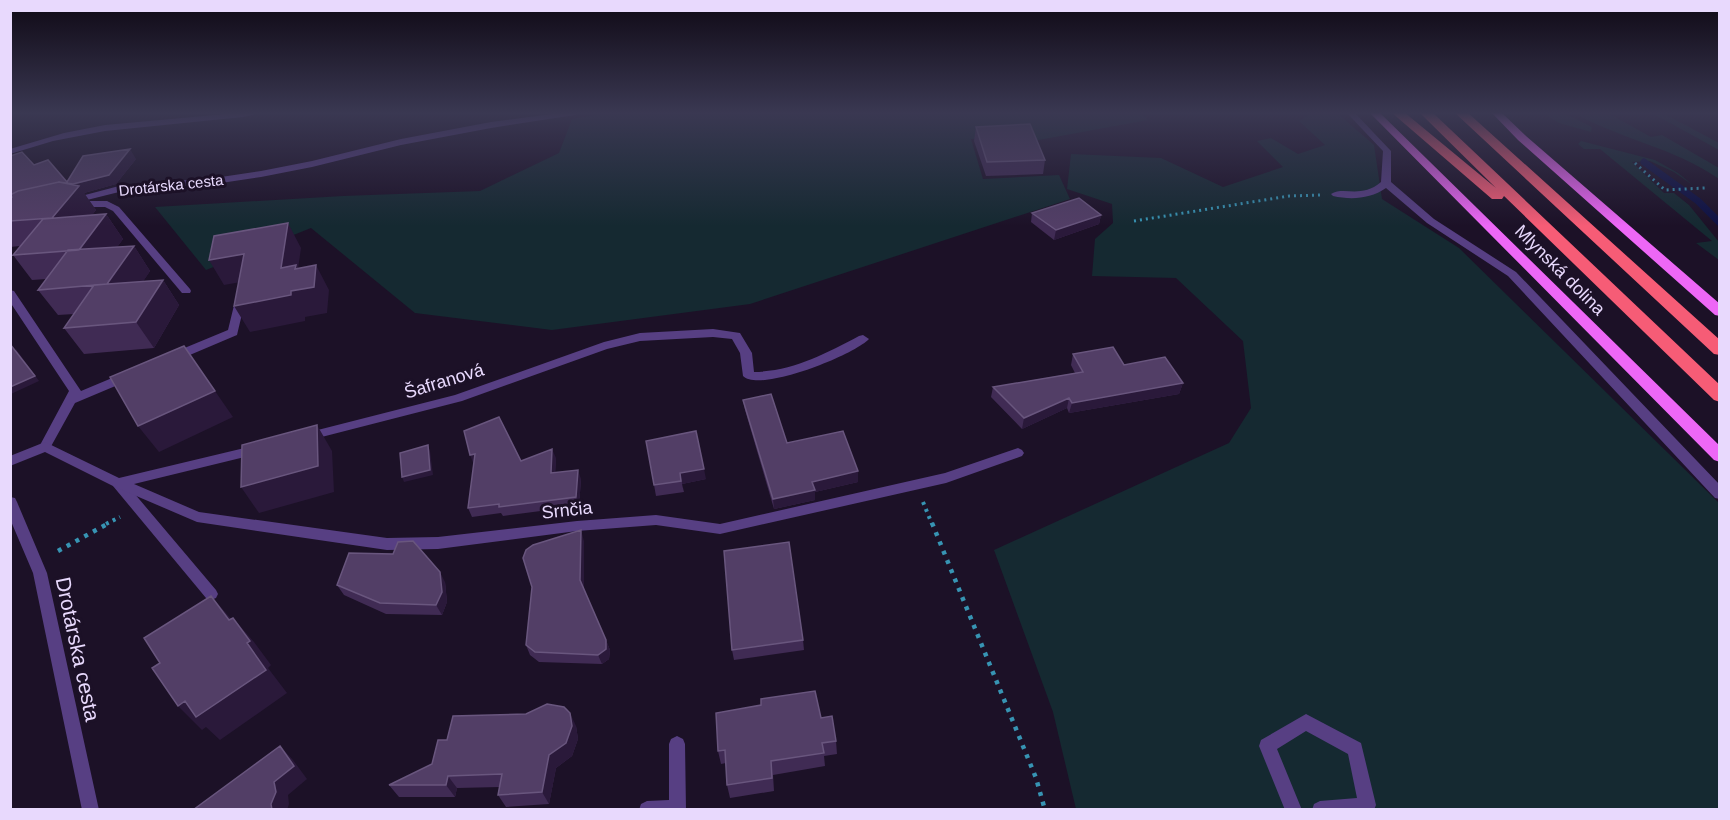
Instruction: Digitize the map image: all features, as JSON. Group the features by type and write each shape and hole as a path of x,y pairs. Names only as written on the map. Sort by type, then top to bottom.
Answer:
{"highway":[{"path":"1443,150 1624,304"},
{"path":"1465,150 1719,396"},
{"path":"1503,150 1719,350"}],"main road":[{"name":"Mlynská dolina","path":"1413,150 1719,456"},
{"path":"1536,150 1719,312"}],"street":[{"name":"Drotárska cesta","path":"186,291 117,209 107,204 62,205 119,189 261,174 368,150"},
{"path":"1336,194 1360,196 1378,191 1386,183 1387,150"},
{"path":"1386,183 1406,204 1433,225 1471,245 1512,274 1719,494"},
{"path":"158,364 233,332 242,290"},
{"path":"10,293 75,391 53,426 45,447 10,461"},
{"name":"Šafranová","path":"292,441 458,398 604,346 640,338 713,333 736,336 746,353 749,376 799,371 863,339"},
{"path":"71,400 136,373"},
{"path":"45,447 118,483 211,594"},
{"path":"118,483 270,447"},
{"name":"Srnčia","path":"118,483 196,517 387,544 438,543 577,526 656,520 720,529 946,478 1018,453"},
{"name":"Drotárska cesta","path":"10,502 40,573 91,810"},
{"path":"1294,810 1267,746 1306,722 1355,749 1367,805 1320,810"},
{"path":"647,810 678,808 677,744"}],"path":[{"path":"1635,164 1665,190 1705,188"},
{"path":"1134,221 1289,196 1336,194"},
{"path":"916,485 1036,778 1045,810"},
{"path":"58,551 138,507"}],"shaded area":[{"path":"560,150 974,150 983,179 1059,175 1070,199 750,304 552,330 415,313 311,228 206,270 155,207 480,191 559,153"},
{"path":"1266,150 1292,150 1298,154 1309,150 1375,150 1382,199 1459,248 1719,503 1719,809 1076,809 1053,712 994,550 1229,443 1251,408 1243,341 1176,278 1092,276 1095,239 1113,223 1112,204 1067,189 1071,154 1161,158 1223,187 1283,167"},
{"path":"1602,150 1617,150 1655,160 1678,173 1694,186 1674,172 1650,161 1632,162 1664,193 1674,193 1689,205 1719,242 1719,260 1696,243 1712,241"},
{"path":"1663,150 1688,150 1719,168 1719,179 1701,168"}],"building":[{"path":"129,150 109,175 73,184 59,182 18,191 10,195 10,156 22,152 34,165 48,160 67,182 83,156"},
{"path":"983,150 1041,150 1045,160 987,162"},
{"path":"59,182 79,186 52,218 10,221 10,198 12,197 10,195 18,191"},
{"path":"1079,198 1101,215 1056,230 1032,213"},
{"path":"106,214 79,250 13,255 43,219"},
{"path":"288,223 281,268 296,265 295,269 316,265 314,287 291,291 291,295 234,306 244,254 209,260 214,236"},
{"path":"134,246 107,284 38,290 68,250"},
{"path":"163,280 136,322 64,328 94,285"},
{"path":"10,344 35,376 10,387"},
{"path":"184,346 215,391 138,426 110,377"},
{"path":"1113,347 1124,365 1165,357 1183,383 1072,403 1069,398 1024,418 993,387 1083,372 1073,354"},
{"path":"771,394 787,443 843,431 858,471 812,482 815,490 773,499 743,400"},
{"path":"499,417 521,461 552,449 551,473 578,470 576,497 499,507 499,504 468,508 475,454 470,455 464,431"},
{"path":"317,425 318,466 241,487 242,445"},
{"path":"696,431 704,469 680,473 681,481 654,485 646,441"},
{"path":"428,445 430,470 402,477 400,453"},
{"path":"581,530 580,580 606,640 606,649 598,655 535,652 526,645 532,587 523,558 526,550 533,545"},
{"path":"413,541 440,572 442,592 436,605 380,603 337,585 349,553 393,554 398,542"},
{"path":"789,542 803,640 732,650 724,551"},
{"path":"211,596 229,620 233,618 250,641 247,643 266,670 196,717 185,701 178,706 152,668 160,663 144,638"},
{"path":"815,691 821,718 832,716 836,741 822,743 824,753 771,761 772,778 727,785 725,750 718,751 716,713 761,705 761,699"},
{"path":"547,704 564,707 570,713 572,726 566,743 549,755 542,792 498,795 502,774 448,776 446,785 389,785 432,764 438,740 447,740 453,716 526,714"},
{"path":"280,746 294,766 274,782 276,792 271,804 272,810 193,810"}],"waterway":[{"path":"1644,162 1698,201 1720,223"}]}
